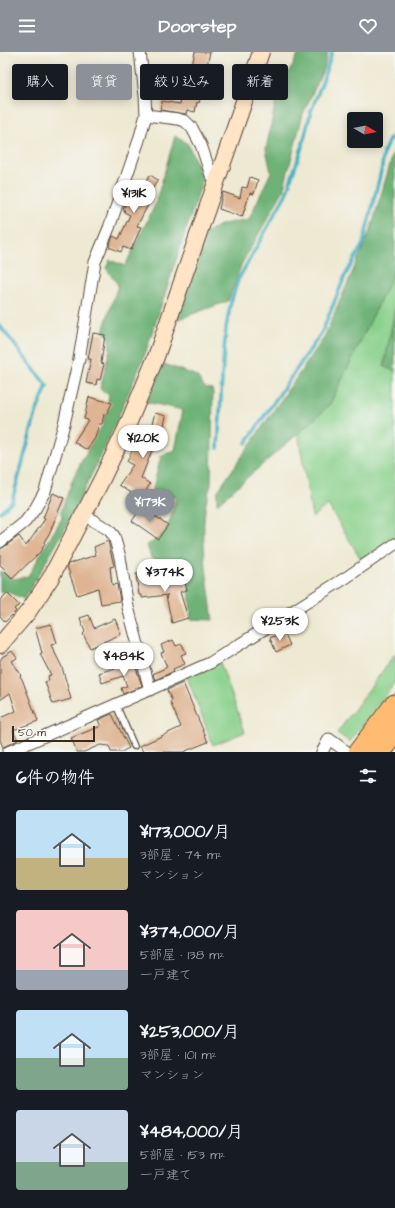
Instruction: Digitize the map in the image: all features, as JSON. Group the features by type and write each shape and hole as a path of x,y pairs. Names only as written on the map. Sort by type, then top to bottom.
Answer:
{"highway":[{"path":"359,752 395,705"},
{"path":"380,752 395,733"}],"street":[{"path":"0,542 25,522 36,509 45,491 64,424 79,359 96,262 140,140 146,115 140,52"},
{"path":"0,645 40,596 84,515 126,429 156,357 261,52"},
{"path":"146,115 178,119 184,121 192,128 201,145 211,175 217,179"},
{"path":"84,515 109,530 114,536 120,557 128,607 150,690"},
{"path":"8,752 210,663 347,577 395,544"},
{"path":"322,752 330,739 347,752"}],"lane":[{"path":"116,705 134,746"}],"green space":[{"path":"299,52 328,52 324,68 303,114 283,191 242,263 228,301 176,320 206,232 223,224 249,219 271,172 266,149 276,100 288,100 288,72"},
{"path":"175,136 188,144 203,179 144,357 106,445 64,531 24,599 5,591 0,593 0,571 14,579 28,576 62,518 61,511 74,476 96,434 103,425 109,395 100,389 110,348 109,337 103,331 118,285 106,268 110,260 125,266 155,205"},
{"path":"395,147 395,270 330,404 316,418 217,504 217,492 324,338 371,229"},
{"path":"395,270 395,309 384,366 395,371 395,539 361,559 328,505 312,517 298,433 330,404"},
{"path":"395,309 395,371 384,367"},
{"path":"164,364 197,376 205,388 212,389 213,392 211,485 204,516 204,552 213,620 191,619 188,567 178,563 151,558 147,545 155,541 165,531 170,520 176,498 152,492 161,456 175,450 183,410 146,402"},
{"path":"395,654 395,683 350,742 337,733"},
{"path":"220,662 245,732 213,745 187,677"}],"building":[{"path":"195,52 210,52 207,64 192,64"},
{"path":"181,100 200,100 199,103 197,102 195,112 187,110 186,114 160,110 162,101 180,104"},
{"path":"150,175 158,180 143,203 148,205 137,226 141,227 131,250 123,247 121,252 109,247 113,236 119,239 130,215 124,212 125,210 123,209 130,195 128,194 132,183 142,186"},
{"path":"250,177 258,180 254,194 250,193 242,217 219,209 223,192 240,198 242,187 247,188"},
{"path":"93,333 105,335 101,363 104,364 100,380 97,379 96,385 86,383 91,359 88,359"},
{"path":"89,397 112,403 106,415 104,414 102,424 99,424 95,438 87,450 74,442 88,420 84,419"},
{"path":"155,413 166,416 163,430 165,431 162,443 156,441 141,478 150,484 141,499 119,485 133,465 127,462 133,448 144,452"},
{"path":"53,493 64,498 52,529 44,542 45,544 40,552 12,579 0,565 0,549 19,536 26,546 45,519 43,518"},
{"path":"142,507 168,525 158,539 132,521"},
{"path":"108,541 114,566 110,567 112,585 117,584 120,601 101,604 98,588 77,595 67,566 68,564 96,555 94,547"},
{"path":"152,572 153,583 183,575 187,590 180,592 188,618 172,623 166,596 168,595 142,598 142,595 139,595 136,574"},
{"path":"7,593 19,605 14,609 16,611 5,622 0,616 0,600"},
{"path":"89,615 94,628 115,619 121,634 90,648 83,634 85,632 80,618"},
{"path":"51,624 57,643 51,645 62,667 71,699 53,704 45,682 49,681 48,676 51,675 40,654 42,653 35,628"},
{"path":"284,632 290,645 276,652 270,638"},
{"path":"173,640 176,646 182,644 186,653 181,655 185,664 173,669 174,671 155,680 153,674 167,667 161,653 164,652 161,645"},
{"path":"12,651 17,658 12,661 21,675 20,676 38,721 13,730 18,740 3,747 0,740 0,718 16,711 10,693 0,700 0,661 2,657"},
{"path":"134,662 142,686 123,694 121,688 127,686 123,676 102,683 99,673"},
{"path":"183,683 208,742 183,752 143,752 140,746 181,727 170,702 172,701 167,690"},
{"path":"112,714 129,748 121,752 111,752 109,746 100,745 84,752 77,752 71,738 101,726 98,720"}],"waterway":[{"path":"218,448 226,328 231,302 238,280 286,194 302,147 311,111 332,52"},
{"path":"246,443 322,332 345,276 363,244 382,167 384,151 389,140 395,134"},
{"path":"0,326 47,386 36,413 12,501 0,512"}]}
